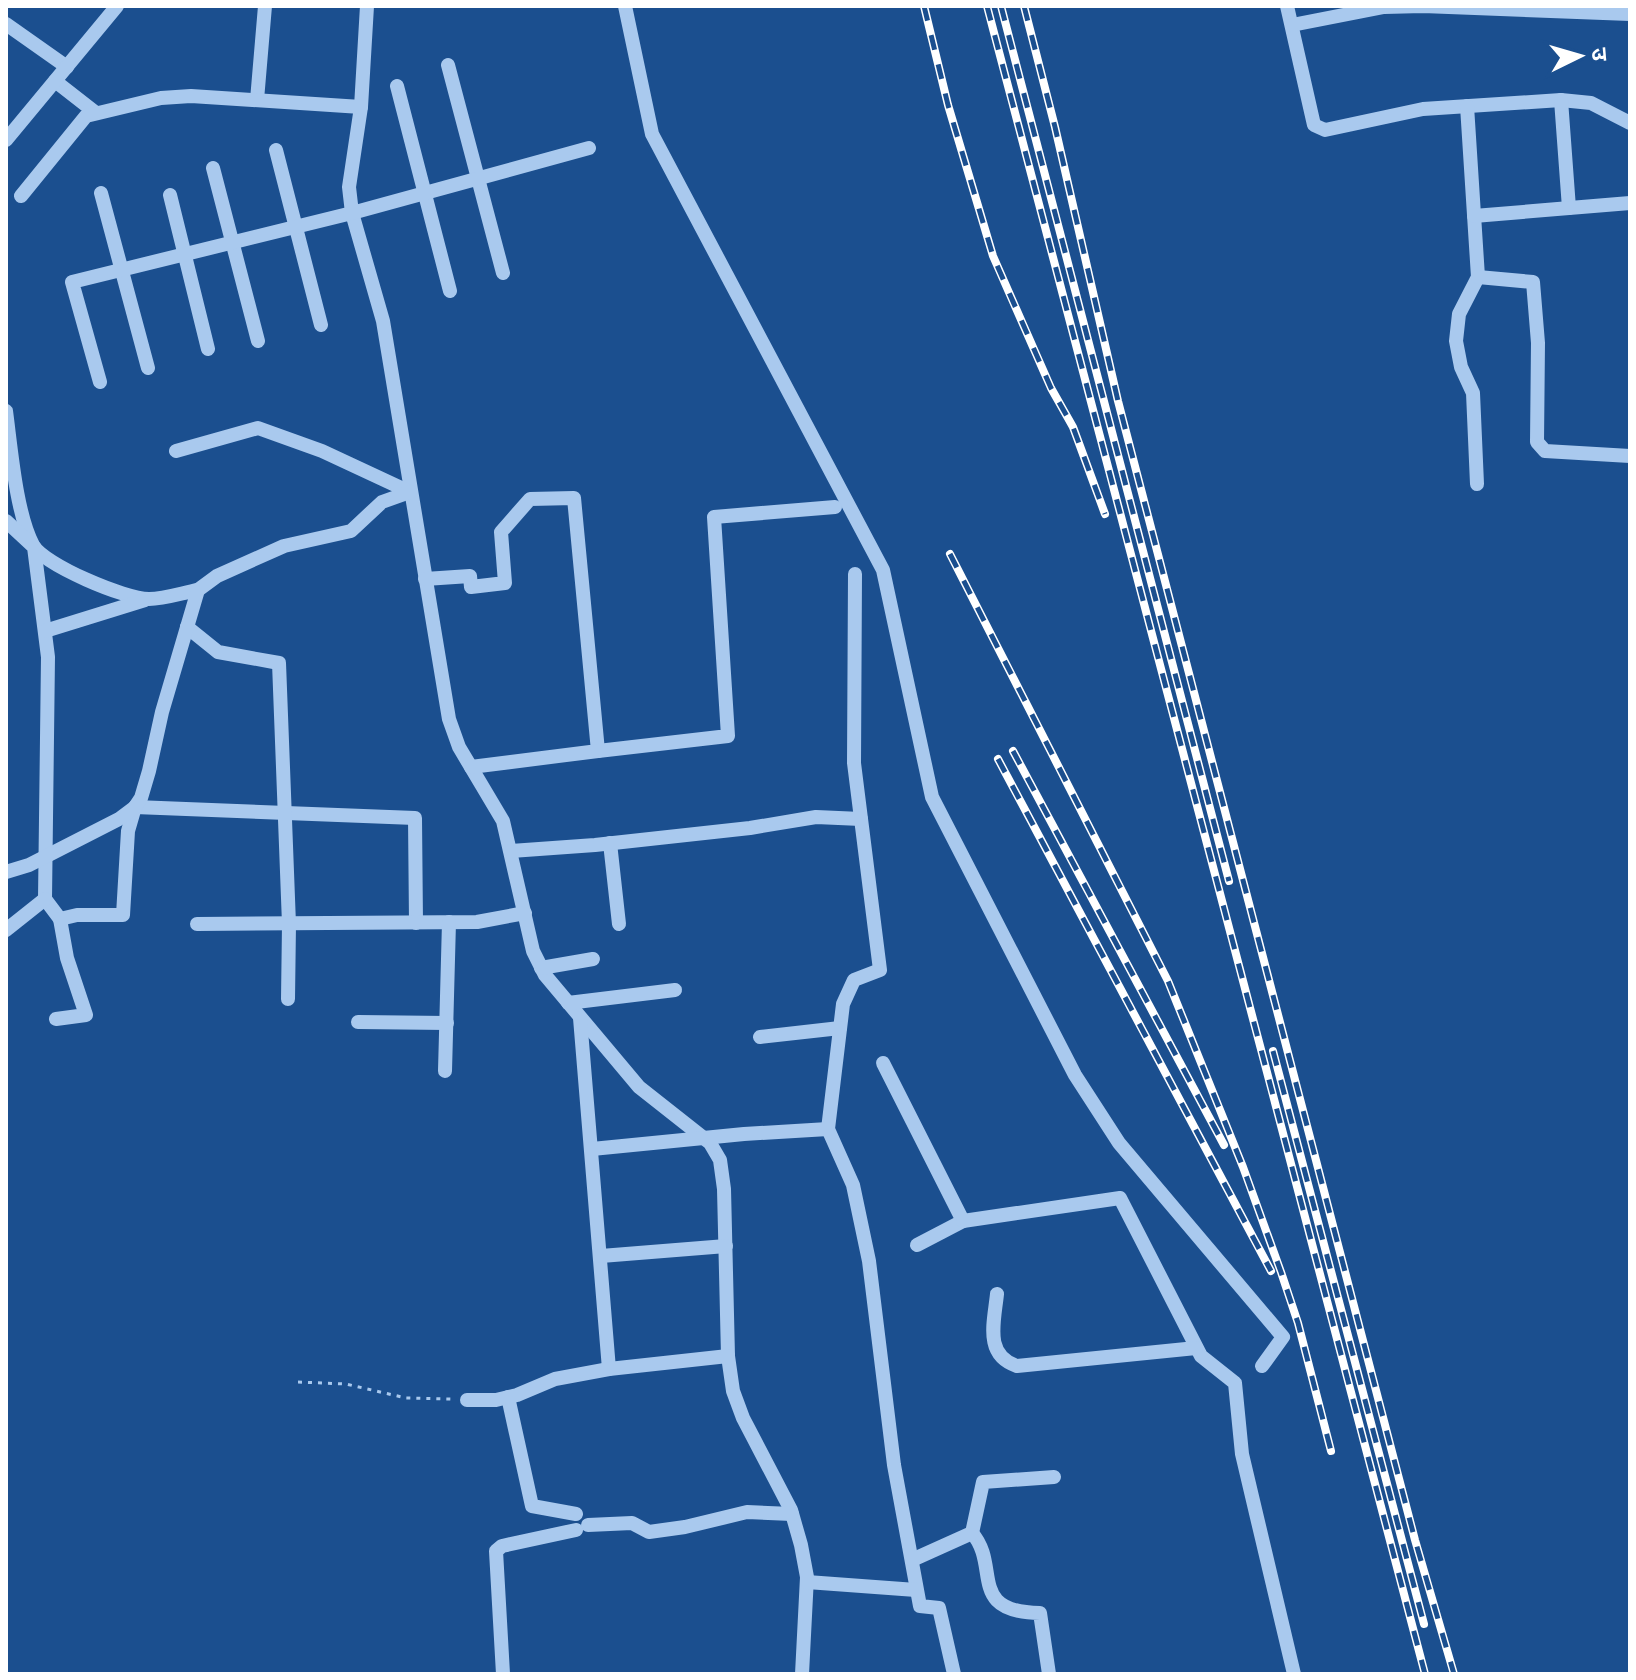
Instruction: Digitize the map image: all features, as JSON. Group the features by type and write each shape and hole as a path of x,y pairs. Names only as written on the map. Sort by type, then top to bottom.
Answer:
{"street":[{"path":"6,140 117,6"},
{"path":"257,100 265,6"},
{"path":"367,6 361,107 349,187 352,213 383,321 449,719 459,747 503,821 533,951 541,968 639,1087 710,1143 720,1160 724,1189 728,1356 733,1391 743,1418 792,1514 801,1545 807,1582 802,1674"},
{"path":"625,6 652,134 883,570 932,797 1075,1075 1119,1143 1283,1337 1262,1366"},
{"path":"1287,6 1314,125 1325,130 1423,109 1561,100 1591,103 1630,123"},
{"path":"1292,25 1384,7 1566,8 1630,14"},
{"path":"6,24 67,67"},
{"path":"448,65 503,273"},
{"path":"55,81 96,113"},
{"path":"397,86 450,291"},
{"path":"21,196 86,116 96,113 161,98 191,96 361,107"},
{"path":"1561,100 1569,208"},
{"path":"1467,106 1478,277 1459,314 1456,341 1461,367 1473,393 1477,484"},
{"path":"100,382 72,282 352,213 589,148"},
{"path":"276,150 321,325"},
{"path":"213,168 258,341"},
{"path":"101,193 148,368"},
{"path":"170,195 208,349"},
{"path":"1474,216 1630,203"},
{"path":"1478,277 1533,282 1538,343 1537,442 1545,451 1630,456"},
{"path":"6,411 19,500 34,547 48,657 45,899 60,919 67,958 86,1015 56,1019"},
{"path":"176,451 258,428 322,451 410,492"},
{"path":"45,631 149,599 198,590 217,576 284,546 351,531 382,502 410,492"},
{"path":"425,579 470,576 471,587 505,583 501,532 530,499 574,498 598,751"},
{"path":"471,767 728,736 714,517 835,507"},
{"path":"6,521 34,547 79,577 117,593 149,599"},
{"path":"855,574 854,763 880,970 854,980 843,1004 828,1129 853,1185 869,1261 894,1465 916,1590 920,1606 939,1608 954,1674"},
{"path":"60,919 77,915 123,915 128,831 149,771 162,712 198,590"},
{"path":"187,627 218,652 279,663 289,924 288,999"},
{"path":"6,872 44,857 119,819 135,807 415,818 416,923"},
{"path":"511,851 750,828 816,817 861,819"},
{"path":"610,843 619,924"},
{"path":"6,930 45,899"},
{"path":"197,924 477,922 525,913"},
{"path":"445,1071 449,922"},
{"path":"541,968 593,959"},
{"path":"568,1003 675,990"},
{"path":"579,1017 609,1369"},
{"path":"358,1022 447,1023"},
{"path":"760,1037 840,1028"},
{"path":"883,1063 963,1221"},
{"path":"592,1149 828,1129"},
{"path":"917,1245 963,1221 1120,1198 1196,1348 1201,1356 1235,1383 1242,1454 1294,1674"},
{"path":"601,1256 726,1246"},
{"path":"997,1294 994,1328 996,1351 1004,1361 1017,1366 1196,1348"},
{"path":"467,1400 496,1400 555,1379 609,1369 728,1356"},
{"path":"508,1397 532,1506 576,1514 571,1524 582,1528"},
{"path":"972,1533 983,1482 1054,1477"},
{"path":"503,1674 496,1551 502,1546 582,1528 632,1523 649,1532 747,1512 792,1514"},
{"path":"912,1560 972,1533"},
{"path":"972,1533 980,1541 991,1592 1005,1607 1021,1613 1040,1613 1049,1674"},
{"path":"807,1582 916,1590"}],"path":[{"path":"298,1382 346,1384 406,1398 467,1400"}],"railway":[{"path":"924,6 948,105 993,256 1051,388 1073,427 1105,514"},
{"path":"987,6 1425,1674"},
{"path":"1001,6 1229,881"},
{"path":"1024,6 1118,401 1415,1540 1454,1674"},
{"path":"950,554 1168,981 1243,1167 1281,1272 1298,1323 1331,1451"},
{"path":"1013,751 1224,1145"},
{"path":"998,759 1271,1271"},
{"path":"1273,1051 1424,1624"}]}
